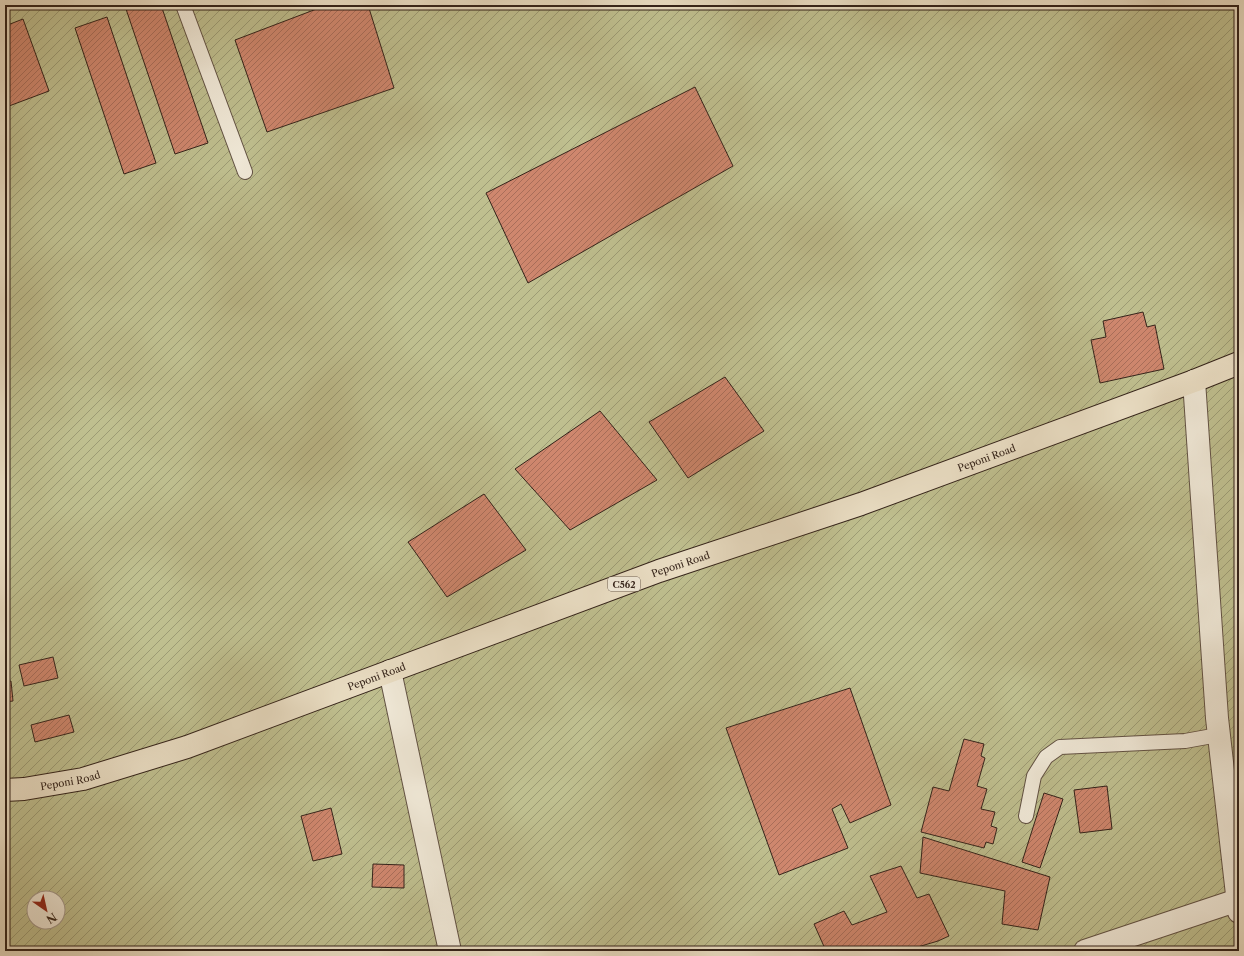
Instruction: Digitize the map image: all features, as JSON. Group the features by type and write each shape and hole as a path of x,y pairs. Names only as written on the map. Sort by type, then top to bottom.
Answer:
{"main road":[{"name":"Peponi Road","path":"5,790 24,789 83,779 179,750 659,571 861,504 1238,365"}],"street":[{"path":"1085,951 1238,906 1218,736 1194,381"},
{"path":"390,671 450,951"}],"lane":[{"path":"183,5 245,172"},
{"path":"1026,816 1034,776 1046,757 1060,747 1185,741 1218,736"}],"green space":[{"path":"5,5 1239,5 1239,951 5,951"}],"building":[{"path":"138,5 161,5 208,143 175,154 126,9"},
{"path":"327,5 368,5 394,88 267,132 235,40"},
{"path":"107,17 156,163 124,174 75,28"},
{"path":"23,19 49,91 9,106 5,95 5,26"},
{"path":"695,87 733,166 528,283 486,193"},
{"path":"1143,312 1147,327 1155,325 1164,369 1100,383 1091,340 1106,337 1103,321"},
{"path":"725,377 764,431 688,478 649,422"},
{"path":"600,411 657,480 570,530 515,469"},
{"path":"484,494 526,550 447,597 408,542"},
{"path":"53,657 58,678 24,686 19,665"},
{"path":"11,681 13,701 5,702 5,682"},
{"path":"850,688 891,805 850,823 841,804 832,809 848,848 779,875 726,728"},
{"path":"69,715 74,732 35,742 31,725"},
{"path":"964,739 984,744 981,756 985,758 977,786 987,789 981,809 995,812 991,826 997,828 993,844 986,842 984,848 921,832 933,787 949,791"},
{"path":"1107,786 1112,829 1080,833 1074,790"},
{"path":"1044,793 1063,799 1040,868 1022,862"},
{"path":"331,808 342,854 313,861 301,816"},
{"path":"923,837 1050,877 1038,930 1002,924 1005,891 920,873"},
{"path":"373,864 404,865 404,888 372,887"},
{"path":"901,866 917,898 929,894 949,936 938,941 904,951 826,951 814,924 844,911 852,925 887,912 870,876"}]}
